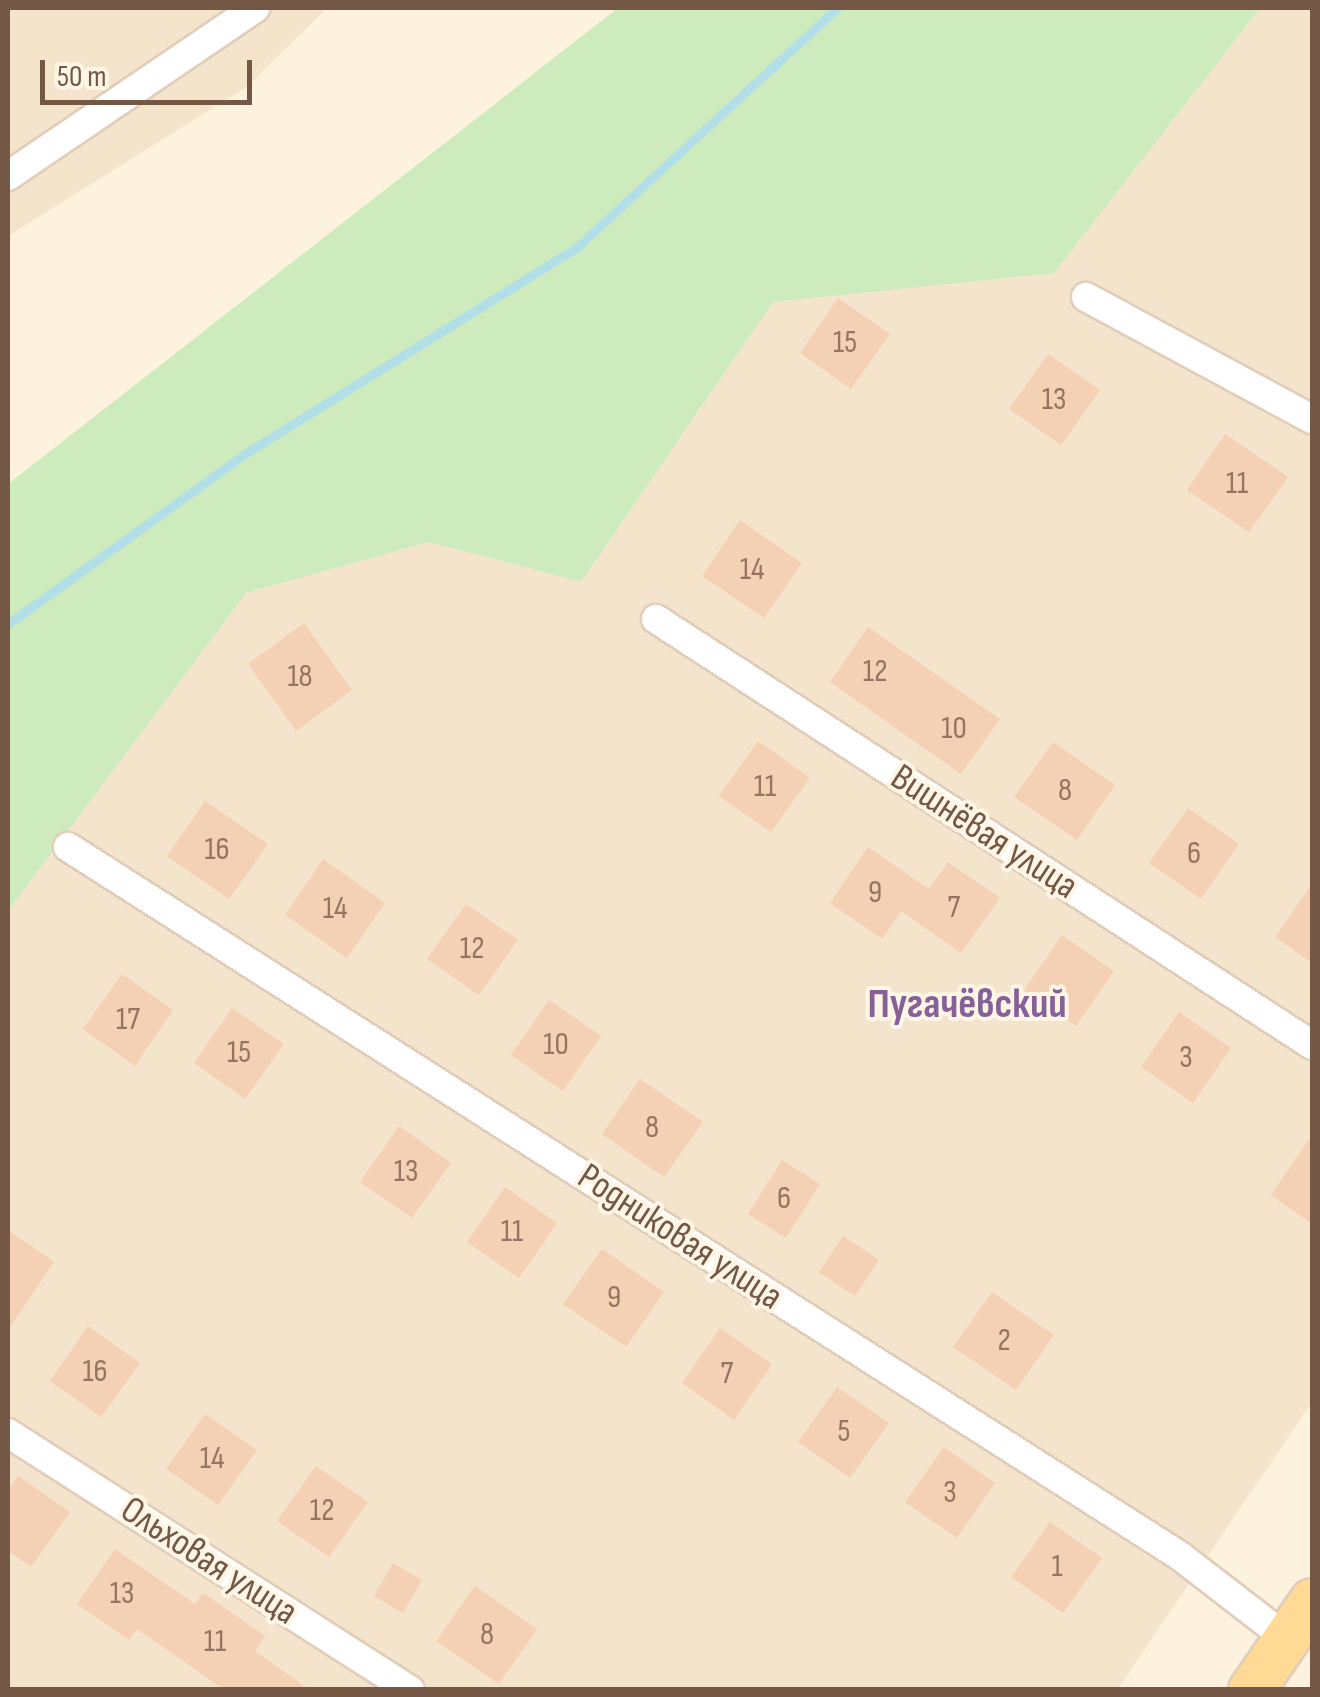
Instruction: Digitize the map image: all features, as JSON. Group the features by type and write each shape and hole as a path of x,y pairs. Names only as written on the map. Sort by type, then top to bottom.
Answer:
{"main road":[{"path":"1251,1690 1312,1602"}],"street":[{"path":"8,176 255,8"},
{"path":"1086,297 1312,419"},
{"name":"Вишнёвая улица","path":"656,619 1312,1044"},
{"name":"Родниковая улица","path":"68,846 1180,1556 1286,1638"},
{"name":"Ольховая улица","path":"8,1433 410,1690"}],"shaded area":[{"path":"8,8 327,8 248,86 8,236"},
{"path":"1260,8 1312,8 1312,1402 1118,1689 8,1689 8,911 246,593 429,542 581,582 773,302 1054,272"}],"green space":[{"path":"618,8 1260,8 1054,273 773,302 581,582 429,542 246,593 8,911 8,484"}],"building":[{"path":"838,298 890,334 851,389 800,353"},
{"path":"1048,354 1100,390 1061,445 1009,409"},
{"path":"1225,434 1288,477 1249,532 1187,490"},
{"path":"740,520 802,563 764,618 702,576"},
{"path":"304,623 352,690 296,731 248,664"},
{"path":"868,627 1000,719 961,774 830,682"},
{"path":"758,741 810,778 771,832 719,796"},
{"path":"1053,742 1115,785 1077,840 1014,797"},
{"path":"205,801 268,844 229,899 167,856"},
{"path":"1188,808 1239,844 1201,899 1149,863"},
{"path":"868,847 929,889 948,862 1000,898 961,953 901,911 882,939 830,903"},
{"path":"323,859 385,903 347,958 285,915"},
{"path":"1312,884 1312,963 1275,937"},
{"path":"466,904 518,940 479,995 427,959"},
{"path":"1062,935 1114,971 1076,1026 1024,990"},
{"path":"122,974 173,1010 135,1066 83,1029"},
{"path":"549,1000 601,1036 563,1091 511,1055"},
{"path":"232,1008 284,1044 245,1099 194,1063"},
{"path":"1179,1012 1231,1048 1193,1103 1141,1067"},
{"path":"640,1079 703,1122 664,1177 602,1134"},
{"path":"399,1126 451,1163 412,1218 360,1182"},
{"path":"1312,1135 1312,1224 1271,1195"},
{"path":"782,1160 820,1184 786,1238 748,1214"},
{"path":"505,1187 557,1223 519,1278 467,1242"},
{"path":"8,1230 54,1262 8,1330"},
{"path":"843,1236 879,1260 855,1296 819,1272"},
{"path":"602,1249 664,1292 626,1347 563,1304"},
{"path":"992,1292 1054,1335 1016,1390 953,1347"},
{"path":"88,1326 140,1363 101,1417 50,1381"},
{"path":"720,1328 772,1364 734,1420 682,1383"},
{"path":"837,1387 889,1423 850,1478 798,1442"},
{"path":"205,1414 257,1450 218,1505 166,1469"},
{"path":"944,1447 995,1483 957,1538 905,1502"},
{"path":"316,1466 368,1502 329,1557 277,1521"},
{"path":"18,1476 70,1512 31,1567 8,1551 8,1491"},
{"path":"1050,1522 1102,1558 1063,1613 1011,1577"},
{"path":"115,1549 195,1604 203,1593 265,1636 255,1651 310,1690 225,1690 137,1629 129,1640 77,1604"},
{"path":"393,1563 422,1580 403,1613 374,1596"},
{"path":"475,1586 537,1629 499,1684 436,1641"}],"waterway":[{"path":"8,624 243,455 577,247 837,8"}],"district":[{"name":"Пугачёвский","path":"967,1005"}]}
